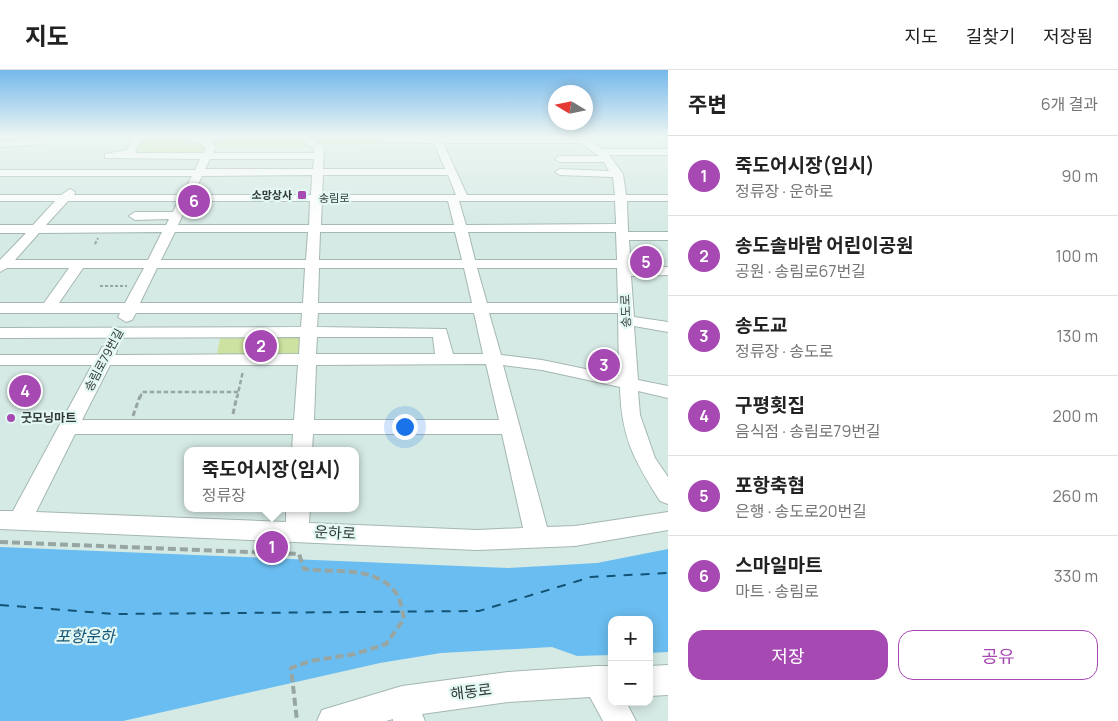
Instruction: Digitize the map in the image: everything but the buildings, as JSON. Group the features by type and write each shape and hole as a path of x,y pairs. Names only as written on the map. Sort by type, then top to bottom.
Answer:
{"street":[{"path":"1,265 95,166"},
{"name":"송림로79번길","path":"10,520 69,427 201,166"},
{"path":"302,447 317,166"},
{"path":"448,166 458,198 461,228 495,359 538,539"},
{"name":"송도로","path":"612,166 618,174 621,198 630,415 638,444 655,477 668,495"},
{"path":"0,173 317,172 392,168 450,172"},
{"path":"560,172 618,174"},
{"path":"316,194 415,189"},
{"name":"송림로","path":"0,198 186,198 316,194 458,198 668,198"},
{"path":"135,216 174,222"},
{"path":"0,229 174,222 315,229 461,228 622,232 668,236"},
{"path":"1,265 470,263 668,271"},
{"path":"48,308 79,264"},
{"path":"0,308 482,308 626,314 668,327"},
{"path":"0,333 440,332 445,359"},
{"path":"207,360 214,333"},
{"path":"0,360 495,359 542,365 668,392"},
{"path":"69,427 511,427"},
{"name":"운하로","path":"10,520 298,531 440,539 538,539 619,530 668,521"},
{"path":"653,680 668,680"},
{"path":"604,681 620,721"},
{"name":"해동로","path":"333,721 405,711 508,687 604,681"}],"path":[{"path":"100,286 141,286"},
{"path":"230,428 245,360"},
{"path":"128,427 142,392 238,392"},
{"path":"0,542 298,531 304,569 372,575 384,581 397,595 404,619 386,644 355,654 310,661 291,668 297,721"}],"green space":[{"path":"221,335 305,335 302,358 216,358"}],"water":[{"name":"포항운하","path":"0,547 508,568 597,563 668,549 668,652 653,653 653,616 608,616 608,655 577,656 552,647 441,653 380,663 123,721 0,721"}],"ferry route":[{"path":"0,605 115,614 479,611 591,577 668,573"}],"place":[{"name":"소망상사","path":"302,195"},
{"name":"스마일마트","path":"194,201"},
{"name":"포항축협","path":"646,262"},
{"name":"송도솔바람 어린이공원","path":"261,346"},
{"name":"송도교","path":"604,365"},
{"name":"구평횟집","path":"25,391"},
{"name":"굿모닝마트","path":"11,418"},
{"name":"죽도어시장(임시)","path":"272,547"}]}
